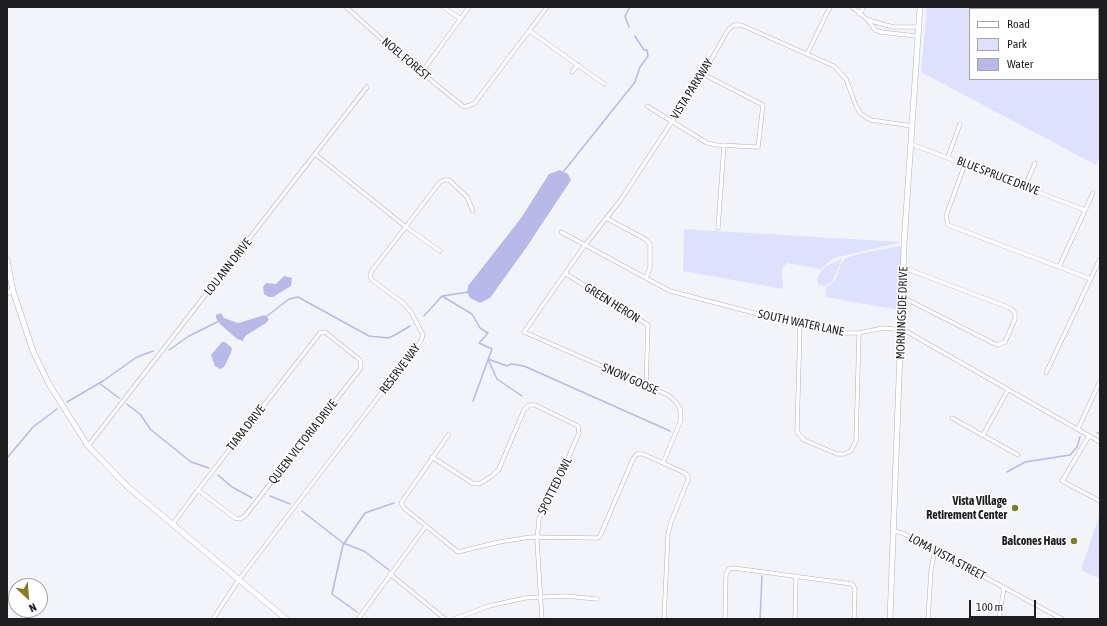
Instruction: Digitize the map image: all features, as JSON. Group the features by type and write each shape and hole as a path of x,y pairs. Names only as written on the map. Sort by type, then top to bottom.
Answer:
{"street":[{"name":"NOEL FOREST","path":"346,7 462,106 468,107 474,104 530,31"},
{"path":"444,7 460,19"},
{"path":"422,72 469,7"},
{"path":"547,7 530,31 604,84"},
{"path":"807,54 830,7"},
{"path":"852,7 868,20 893,26 917,27"},
{"path":"859,14 864,7"},
{"name":"MORNINGSIDE DRIVE","path":"890,619 895,531 902,297 916,36 920,7"},
{"path":"868,20 875,30 916,36"},
{"name":"VISTA PARKWAY","path":"524,332 586,245 608,219 703,74 728,30 734,25 741,25 839,70 846,79 856,106 866,118 912,126"},
{"path":"572,72 578,65"},
{"path":"647,106 707,143 758,147 763,105 703,74"},
{"name":"LOU ANN DRIVE","path":"88,446 367,87"},
{"path":"948,157 960,124"},
{"name":"BLUE SPRUCE DRIVE","path":"911,144 1085,210"},
{"path":"718,228 724,145"},
{"path":"315,154 406,227 440,251"},
{"path":"1025,186 1034,163"},
{"path":"965,164 946,216 946,222 951,226 1091,279"},
{"name":"RESERVE WAY","path":"238,581 421,341 423,335 421,329 407,306 372,280 370,276 371,272 440,182 449,180 468,197 473,211"},
{"path":"1059,267 1093,193"},
{"path":"608,219 645,239 650,244 650,268 646,278"},
{"name":"SOUTH WATER LANE","path":"561,232 670,291 800,325 845,333 859,333 883,328 901,329 1100,442"},
{"path":"1046,373 1100,259"},
{"path":"7,260 13,291 27,336 42,371 65,411 88,446 128,487 238,581 286,619"},
{"path":"902,297 997,345 1005,342 1015,319 1015,313 1010,308 910,270 904,270"},
{"name":"GREEN HERON","path":"566,274 648,325 646,386"},
{"path":"7,293 13,291"},
{"path":"800,325 798,435 804,440 834,453 842,454 849,452 854,448 856,441 859,333"},
{"name":"QUEEN VICTORIA DRIVE","path":"198,490 235,518 240,519 245,516 361,368 362,363 358,358 325,332 322,332"},
{"name":"TIARA DRIVE","path":"172,525 322,332"},
{"name":"SNOW GOOSE","path":"524,332 668,395 676,402 680,409 681,420 663,463"},
{"path":"1078,429 1100,381"},
{"path":"983,435 1008,390"},
{"name":"SPOTTED OWL","path":"432,457 474,484 483,483 499,469 524,410 529,405 535,405 573,422 579,427 579,433 559,480 540,516 537,537 542,619"},
{"path":"952,418 1018,455"},
{"path":"449,434 400,503 455,550 460,552 499,542 537,537 598,538 633,459 637,454 642,454 663,463 683,472 688,476 687,483 669,529 664,619"},
{"path":"1089,436 1062,481 1100,502"},
{"path":"358,619 426,526"},
{"name":"LOMA VISTA STREET","path":"895,531 935,550 1062,619"},
{"path":"928,619 931,570 935,550"},
{"path":"725,619 726,574 729,569 736,568 854,585 854,619"},
{"path":"390,574 445,619"},
{"path":"795,619 796,576"},
{"path":"213,619 238,581"},
{"path":"999,619 1004,588"},
{"path":"454,619 504,601 540,596 565,596 597,599"}],"green space":[{"path":"927,7 1100,7 1099,57 1099,8 969,8 969,80 1099,80 1099,64 1100,65 1100,156 1096,165 921,72"},
{"path":"684,229 900,242 834,258 820,269 787,263 782,269 783,289 683,271"},
{"path":"901,246 899,310 825,297 826,288 835,281 841,264 845,259 858,254"},
{"path":"842,259 832,282 825,286 818,285 817,279 824,267"},
{"path":"1100,513 1100,579 1081,570"}],"water":[{"path":"560,170 568,174 571,180 526,248 490,298 480,303 470,298 467,292 468,286 521,218 549,174"},
{"path":"284,276 292,278 291,286 273,297 269,297 264,294 263,287 266,283 276,284"},
{"path":"221,313 224,318 238,323 265,315 269,319 266,323 245,336 243,341 237,339 220,324 216,318 216,315"},
{"path":"222,342 225,342 232,348 224,367 220,369 215,366 211,355"}],"waterway":[{"path":"629,27 625,16 630,7"},
{"path":"564,171 635,82 640,67 648,56 647,50 644,50 635,36"},
{"path":"442,296 468,292"},
{"path":"424,316 442,296 472,314 480,328 488,333 479,343 492,349 473,401"},
{"path":"267,316 289,299 298,297 369,336 388,338 410,326"},
{"path":"169,350 189,336 219,321"},
{"path":"67,402 103,381 137,357 153,351"},
{"path":"488,359 507,366 511,364 524,366 670,431"},
{"path":"488,359 497,379 522,396"},
{"path":"99,383 119,398"},
{"path":"127,404 141,415 150,429 191,462 209,468"},
{"path":"7,458 33,427 57,409"},
{"path":"1007,472 1025,462 1070,455 1077,447 1080,437"},
{"path":"218,475 232,487 252,498"},
{"path":"270,496 290,504"},
{"path":"357,612 332,594 343,545 365,513 394,503"},
{"path":"302,511 343,543 364,551 389,570"},
{"path":"760,619 762,576"}],"place":[{"name":"Vista Village Retirement Center","path":"1015,508"},
{"name":"Balcones Haus","path":"1074,541"}]}
